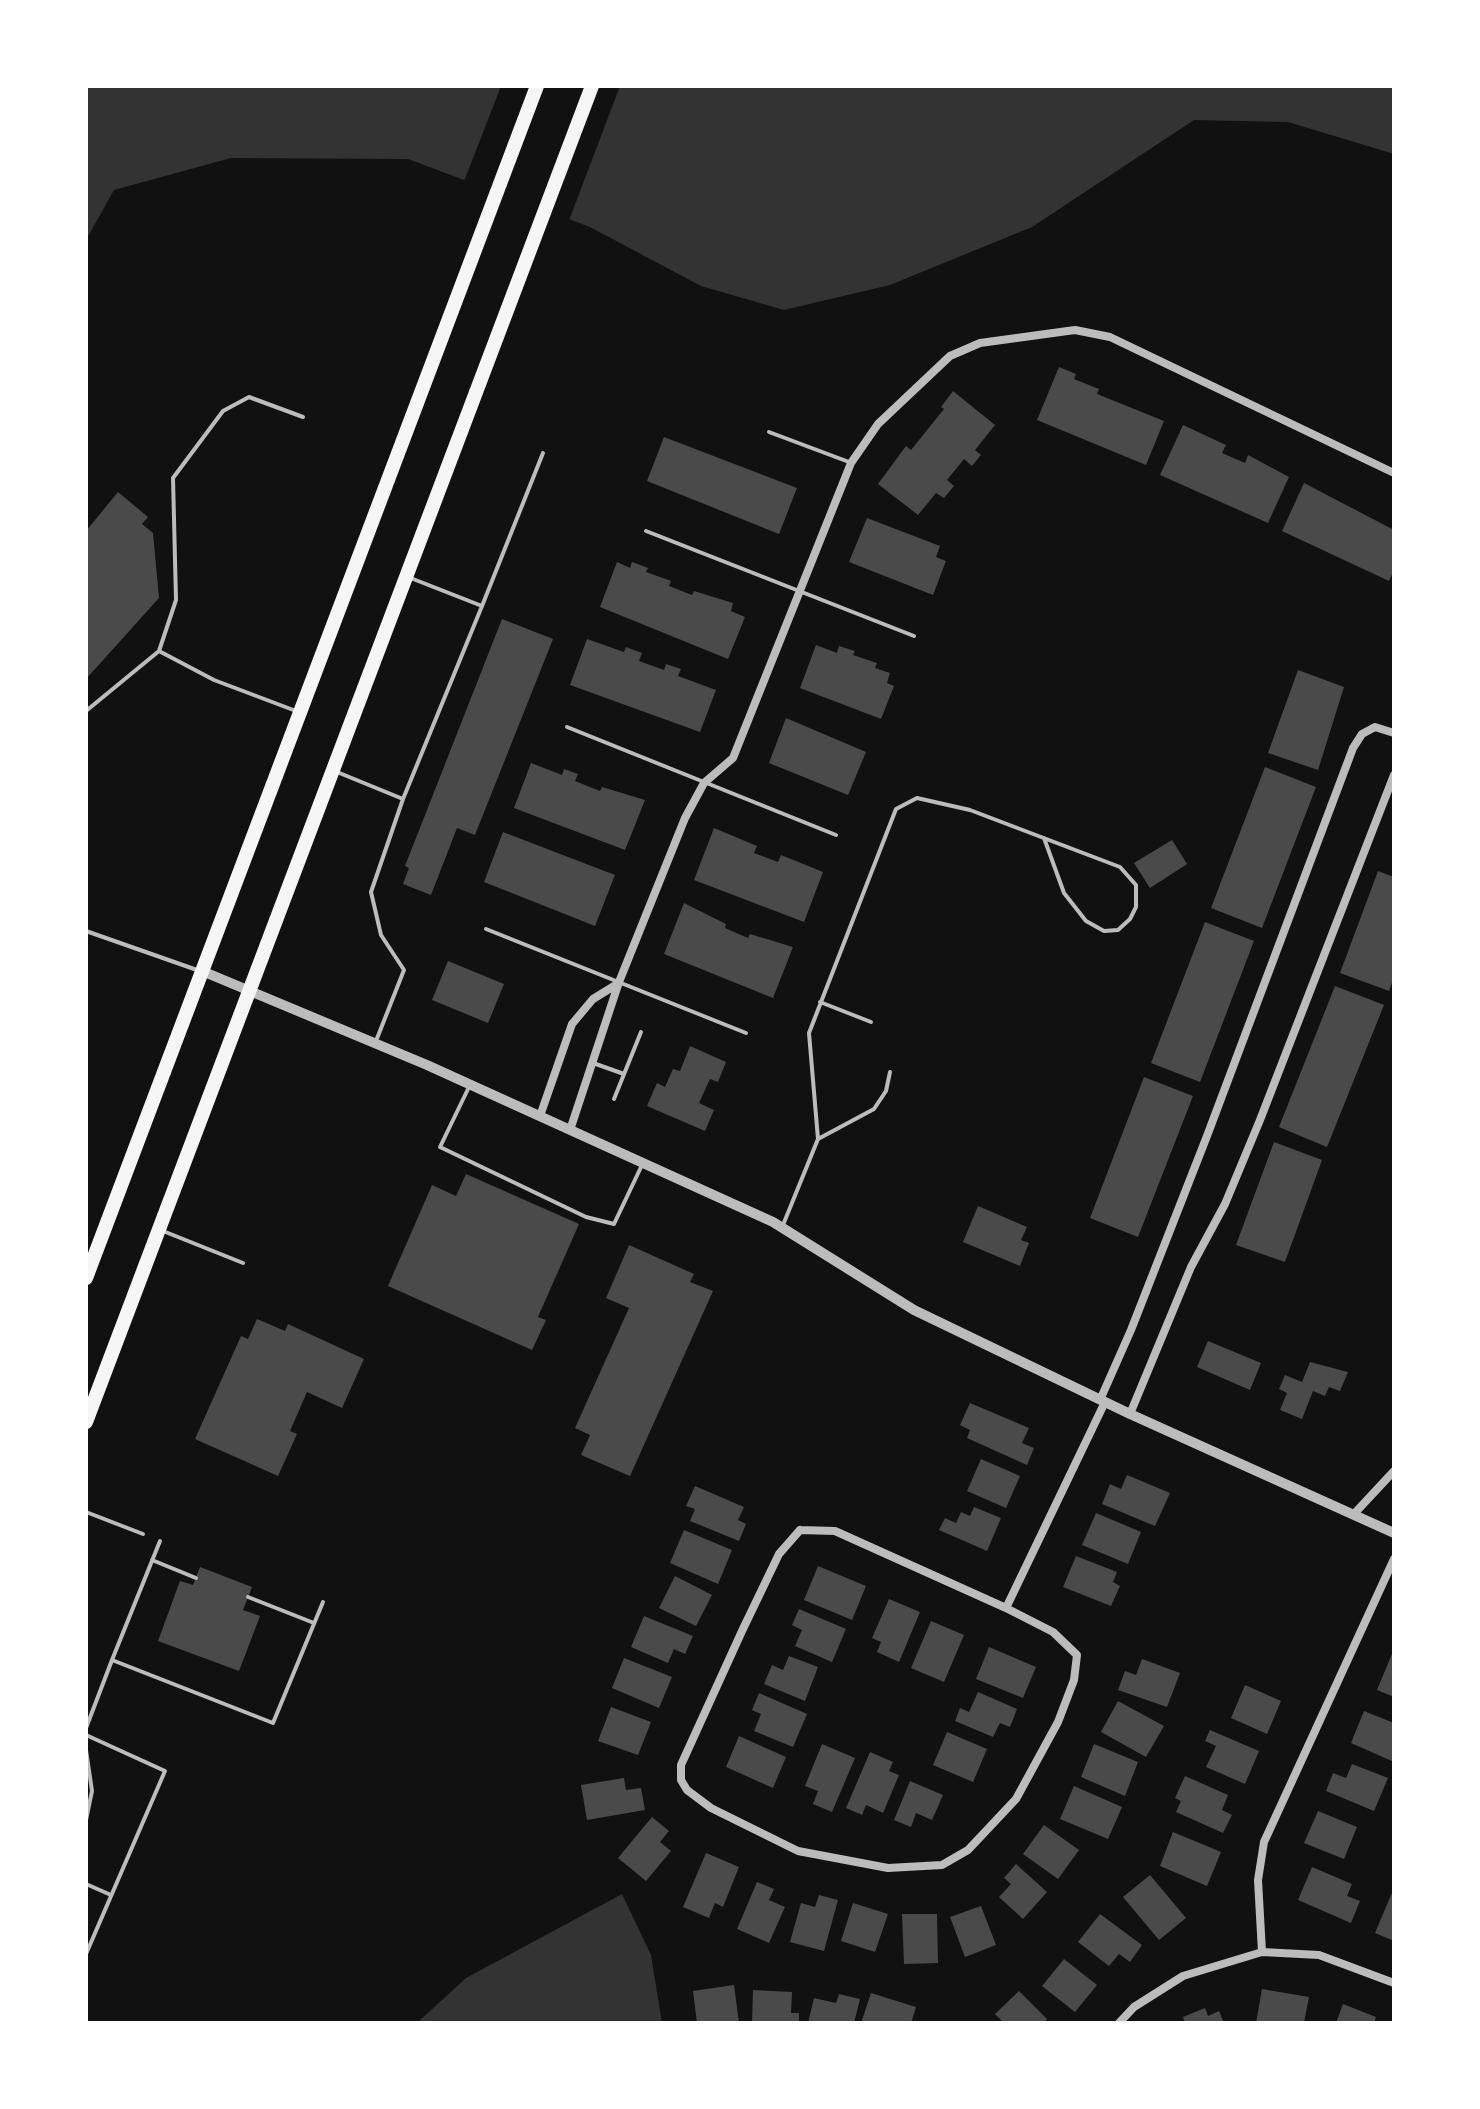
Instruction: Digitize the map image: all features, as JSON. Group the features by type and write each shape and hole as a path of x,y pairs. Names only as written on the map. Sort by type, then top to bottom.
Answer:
{"highway":[{"path":"86,1278 537,86"},
{"path":"86,1422 592,86"}],"street":[{"path":"570,1130 619,982 685,818 704,783 733,758 851,463 878,424 950,356 980,343 1075,330 1110,337 1394,473"},
{"path":"1006,1608 1102,1401 1131,1330 1353,748 1362,734 1375,727 1394,733"},
{"path":"1130,1414 1191,1267 1225,1204 1260,1120 1394,775"},
{"path":"202,971 470,1084 782,1228 914,1310 1102,1401 1394,1533"},
{"path":"540,1116 572,1024 593,999 619,982"},
{"path":"1353,1515 1394,1471"},
{"path":"800,1530 835,1531 1006,1608 1053,1632 1077,1655 1074,1680 1058,1722 1016,1799 968,1850 942,1865 888,1868 798,1851 711,1808 687,1790 681,1780 681,1765 742,1631 779,1554 800,1530"},
{"path":"1262,1952 1258,1880 1264,1842 1394,1559"},
{"path":"1119,2023 1134,2007 1183,1976 1262,1952 1319,1955 1394,1983"}],"lane":[{"path":"86,711 159,651 176,600 173,478 223,411 249,397 303,417"},
{"path":"769,432 851,463"},
{"path":"375,1043 404,970 381,935 371,892 403,799 543,453"},
{"path":"646,531 914,636"},
{"path":"406,576 482,606"},
{"path":"159,651 214,680 300,712"},
{"path":"567,727 836,835"},
{"path":"333,770 403,799"},
{"path":"782,1228 818,1139 809,1033 896,809 917,798 970,810 1044,838 1120,867 1136,885 1136,907 1118,930 1104,931 1086,921 1064,893 1044,838"},
{"path":"486,929 746,1033"},
{"path":"86,931 202,971"},
{"path":"820,1002 871,1022"},
{"path":"614,1099 641,1032"},
{"path":"593,1063 624,1074"},
{"path":"818,1139 874,1109 886,1091 890,1072"},
{"path":"470,1084 440,1147 586,1217 614,1224 643,1163"},
{"path":"159,1229 243,1263"},
{"path":"86,1512 143,1534"},
{"path":"86,1728 160,1541"},
{"path":"152,1560 196,1578"},
{"path":"248,1597 314,1623"},
{"path":"112,1660 273,1723 323,1602"},
{"path":"86,1735 165,1771 86,1954"},
{"path":"86,1750 92,1791 86,1820"},
{"path":"86,1884 111,1895"}],"shaded area":[{"path":"86,86 1394,86 1394,154 1288,122 1194,120 1032,227 890,285 784,310 701,286 590,227 408,159 231,158 114,190 86,240"},
{"path":"622,1894 651,1955 662,2023 417,2023 466,1978"}],"pier":[{"path":"501,86 620,86 568,223 463,184"}],"building":[{"path":"1059,367 1076,374 1074,379 1099,389 1097,394 1164,421 1146,465 1037,420"},
{"path":"953,391 995,425 975,450 981,455 972,466 964,459 947,480 954,486 944,498 936,493 918,515 878,484 906,446 911,450 944,409 941,407"},
{"path":"1183,425 1226,445 1222,453 1245,463 1248,455 1289,477 1268,523 1160,475"},
{"path":"664,437 797,488 779,534 647,481"},
{"path":"1304,483 1394,530 1394,570 1389,581 1282,531"},
{"path":"118,492 148,517 142,524 153,533 159,598 86,679 86,531"},
{"path":"867,518 940,546 936,557 946,561 933,595 849,562"},
{"path":"617,562 630,568 632,562 648,568 646,572 671,581 669,586 692,595 694,591 733,603 731,611 745,617 728,659 600,607"},
{"path":"502,619 553,639 475,835 457,828 431,895 403,884 409,868 405,866"},
{"path":"587,639 624,652 626,647 642,653 639,661 664,670 666,664 681,669 678,676 716,690 700,732 570,685"},
{"path":"816,645 837,653 839,646 855,651 853,655 877,663 875,668 890,673 887,683 894,686 881,719 800,688"},
{"path":"1298,670 1344,687 1318,770 1268,753"},
{"path":"786,718 866,752 848,795 769,763"},
{"path":"531,763 562,775 564,769 578,774 575,781 600,791 602,787 645,800 625,850 514,808"},
{"path":"1265,767 1316,787 1262,928 1211,908"},
{"path":"714,828 757,846 754,853 778,862 781,855 823,872 804,922 694,880"},
{"path":"503,832 615,875 595,926 484,882"},
{"path":"1172,840 1187,864 1150,888 1134,863"},
{"path":"1378,871 1394,877 1394,977 1389,991 1340,973"},
{"path":"684,903 748,938 750,934 793,947 773,998 664,954"},
{"path":"1205,922 1254,941 1200,1082 1151,1063"},
{"path":"448,961 504,984 488,1023 432,1000"},
{"path":"1335,986 1384,1005 1327,1147 1279,1127"},
{"path":"690,1046 726,1062 718,1082 710,1079 699,1103 714,1110 705,1131 647,1106 657,1083 665,1087 673,1069 680,1071"},
{"path":"1144,1077 1193,1096 1138,1237 1090,1218"},
{"path":"1274,1142 1322,1160 1285,1262 1236,1245"},
{"path":"466,1174 579,1224 538,1317 546,1320 532,1350 388,1286 432,1185 456,1196"},
{"path":"978,1206 1027,1227 1021,1240 1029,1243 1020,1266 963,1242"},
{"path":"629,1245 694,1274 690,1282 713,1291 630,1476 581,1455 590,1435 575,1428 629,1308 606,1298"},
{"path":"257,1319 285,1331 288,1324 364,1359 342,1408 307,1392 290,1431 297,1434 278,1476 195,1439 241,1336 248,1339"},
{"path":"1208,1341 1261,1363 1250,1390 1197,1367"},
{"path":"1310,1362 1348,1372 1340,1391 1329,1387 1325,1396 1313,1391 1302,1419 1280,1410 1287,1393 1279,1389 1285,1375 1302,1382"},
{"path":"970,1403 1029,1428 1022,1443 1034,1448 1027,1465 967,1438 970,1430 960,1425"},
{"path":"981,1459 1020,1476 1006,1508 967,1491"},
{"path":"1127,1475 1170,1493 1155,1526 1102,1504 1110,1484 1121,1489"},
{"path":"695,1486 744,1507 738,1520 746,1524 739,1541 690,1521 695,1509 686,1506"},
{"path":"974,1507 1001,1518 987,1551 939,1530 945,1518 956,1523 961,1512 970,1516"},
{"path":"1096,1513 1141,1532 1128,1564 1082,1545"},
{"path":"684,1530 732,1550 718,1584 670,1563"},
{"path":"1076,1556 1117,1572 1113,1582 1120,1586 1111,1606 1063,1587"},
{"path":"818,1566 866,1586 852,1620 804,1600"},
{"path":"200,1567 252,1587 243,1610 260,1616 239,1671 158,1641 180,1581 193,1585"},
{"path":"675,1576 712,1595 696,1626 659,1608"},
{"path":"889,1599 920,1612 899,1662 877,1652 881,1642 872,1638"},
{"path":"799,1609 846,1629 832,1662 795,1646 802,1630 792,1625"},
{"path":"644,1616 693,1636 685,1654 674,1649 668,1663 631,1647"},
{"path":"931,1621 964,1635 944,1682 911,1668"},
{"path":"989,1647 1036,1667 1023,1698 976,1679"},
{"path":"1394,1649 1394,1697 1377,1690"},
{"path":"789,1656 818,1667 805,1701 764,1684 772,1665 783,1670"},
{"path":"624,1658 672,1677 659,1708 612,1688"},
{"path":"1142,1659 1180,1673 1167,1707 1118,1690 1125,1671 1136,1675"},
{"path":"1245,1685 1281,1701 1267,1734 1231,1718"},
{"path":"978,1692 1017,1709 1010,1727 1000,1723 993,1737 955,1721 960,1708 969,1712"},
{"path":"759,1693 807,1714 793,1747 754,1731 761,1714 752,1710"},
{"path":"1118,1701 1164,1726 1146,1757 1101,1732"},
{"path":"611,1707 651,1722 638,1755 598,1741"},
{"path":"1364,1711 1394,1723 1394,1762 1351,1743"},
{"path":"1210,1730 1259,1751 1245,1784 1206,1767 1216,1746 1205,1741"},
{"path":"947,1732 987,1749 973,1782 933,1765"},
{"path":"739,1736 786,1757 773,1788 726,1767"},
{"path":"822,1744 855,1758 832,1812 813,1804 818,1791 805,1786"},
{"path":"1094,1744 1138,1762 1125,1796 1081,1777"},
{"path":"870,1752 893,1762 889,1771 899,1775 883,1813 866,1805 862,1815 846,1808"},
{"path":"1352,1764 1388,1778 1374,1811 1326,1791 1333,1773 1346,1778"},
{"path":"1185,1776 1228,1795 1222,1810 1232,1815 1223,1833 1176,1812 1181,1801 1175,1798"},
{"path":"624,1778 626,1790 641,1788 645,1810 587,1820 581,1785"},
{"path":"910,1781 943,1795 932,1820 916,1813 911,1827 894,1820"},
{"path":"1074,1786 1122,1807 1108,1839 1060,1819"},
{"path":"1318,1811 1357,1827 1344,1859 1304,1843"},
{"path":"652,1817 669,1831 660,1842 671,1851 646,1881 618,1858"},
{"path":"1044,1825 1079,1850 1058,1879 1023,1854"},
{"path":"1173,1832 1221,1852 1207,1886 1160,1866"},
{"path":"706,1853 739,1867 723,1907 715,1903 709,1918 683,1907"},
{"path":"1016,1864 1047,1892 1023,1919 999,1897 1011,1884 1004,1878"},
{"path":"1312,1867 1352,1884 1347,1896 1360,1901 1351,1923 1298,1900"},
{"path":"1150,1875 1186,1918 1159,1940 1123,1897"},
{"path":"757,1882 774,1889 769,1900 785,1907 769,1943 737,1929"},
{"path":"1394,1888 1394,1941 1375,1933"},
{"path":"819,1895 838,1900 824,1951 790,1942 801,1903 815,1907"},
{"path":"853,1903 888,1914 875,1952 841,1941"},
{"path":"981,1906 996,1945 965,1957 950,1917"},
{"path":"902,1914 937,1914 938,1963 904,1964"},
{"path":"1100,1914 1142,1945 1130,1962 1119,1954 1109,1966 1078,1942"},
{"path":"1064,1959 1097,1985 1075,2012 1042,1986"},
{"path":"734,1985 739,2023 697,2023 693,1991"},
{"path":"1262,1989 1309,1997 1304,2023 1256,2023"},
{"path":"753,1990 792,1992 791,2013 799,2013 799,2023 752,2023"},
{"path":"1019,1991 1047,2019 1044,2023 1004,2023 995,2014"},
{"path":"871,1993 916,2007 911,2023 861,2023"},
{"path":"839,1994 860,1999 854,2023 808,2023 814,1998 836,2003"},
{"path":"1343,2004 1376,2017 1374,2023 1336,2023"},
{"path":"1205,2008 1208,2016 1219,2011 1224,2023 1185,2023 1183,2017"}]}
